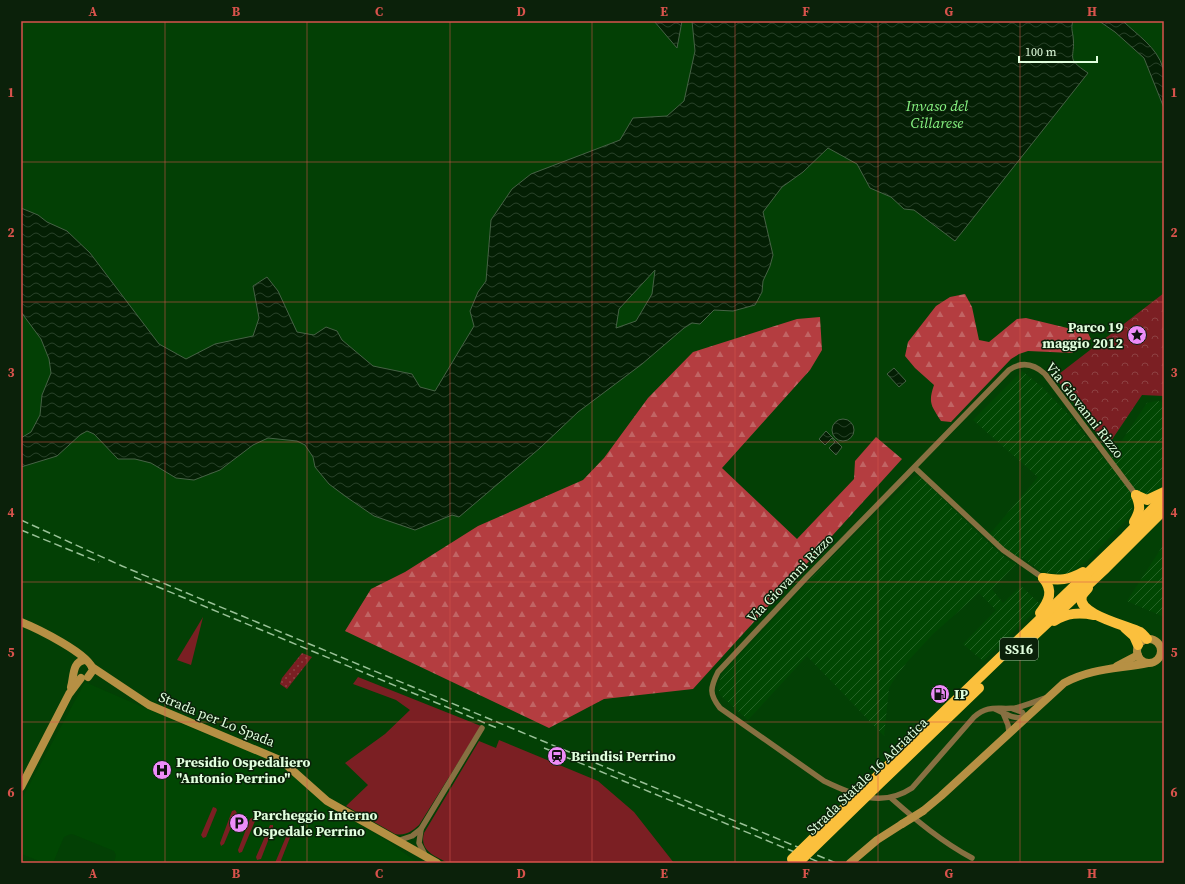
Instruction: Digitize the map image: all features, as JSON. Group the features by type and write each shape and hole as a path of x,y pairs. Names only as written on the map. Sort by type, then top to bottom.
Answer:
{"highway":[{"path":"1136,495 1147,500 1164,492"},
{"path":"1125,537 1140,512 1140,505 1136,495"},
{"name":"Strada Statale 16 Adriatica","path":"1103,565 1125,537 1164,497"},
{"name":"Strada Statale 16 Adriatica","path":"792,862 1033,631 1164,510"},
{"path":"1043,578 1063,580 1072,578 1103,565"},
{"path":"1103,565 1082,596 1082,603 1084,607 1097,615 1140,632 1142,642"},
{"path":"1033,631 1049,597 1050,589 1043,578"},
{"path":"1033,631 1070,614 1082,612 1097,615"}],"street":[{"name":"Via Giovanni Rizzo","path":"1045,698 1011,708 993,708 982,710 974,716 912,788 891,798 881,799 839,788 824,781 720,708 713,699 712,685 718,672 750,637 1009,370 1015,366 1026,364 1036,367 1045,374 1136,495"},
{"path":"915,468 1003,550 1043,578"},
{"path":"21,622 64,643 85,660"},
{"path":"854,860 877,840 941,796 1045,698 1064,683 1087,672 1116,667 1129,667 1161,661 1162,645 1155,640 1142,642 1138,656 1116,667"},
{"path":"70,648 81,676"},
{"path":"1138,656 1142,661 1148,663"},
{"path":"76,664 85,660"},
{"name":"Strada per Lo Spada","path":"85,660 92,667 149,705 282,761 327,801 436,863"},
{"path":"21,787 70,694 81,676 92,673 92,667"},
{"path":"81,676 107,676"},
{"path":"993,708 1020,718 1025,717"},
{"path":"1011,708 1022,712 1025,717"},
{"path":"1003,712 1009,732"},
{"path":"409,847 482,728"},
{"path":"891,798 916,821 950,846 972,858"},
{"path":"397,841 415,837"},
{"path":"415,837 426,857"}],"shaded area":[{"path":"1022,371 1042,387 1069,415 1107,463 1147,403 1156,401 1164,402 1164,485 1158,491 1134,502 1129,517 1085,563 1068,574 1043,573 1023,558 1018,559 989,535 1038,477 973,420"},
{"path":"915,476 919,476 985,540 1008,560 1016,564 992,589 1003,603 1021,586 1041,605 983,661 963,644 996,610 979,593 933,634 907,662 895,678 889,688 884,736 807,656 748,720 720,695 718,687 722,674 813,577"},
{"path":"1164,544 1164,617 1127,601"},
{"name":"Presidio Ospedaliero \"Antonio Perrino\"","path":"85,682 203,733 272,760 300,779 321,802 389,842 418,863 114,863 116,855 114,851 72,834 64,837 53,863 44,863 21,854 21,800"}],"green space":[{"name":"Parco 19 maggio 2012","path":"1164,293 1164,396 1142,395 1107,447 1055,377"},
{"path":"965,294 972,307 979,340 989,342 1017,319 1026,318 1088,333 1091,339 1072,353 1028,351 1019,354 1011,359 951,422 941,421 931,400 934,385 915,368 905,356 908,342 936,306 950,297"},
{"path":"820,317 822,350 810,370 722,468 797,539 854,479 855,461 876,437 902,459 693,689 604,699 549,728 345,631 371,589 405,572 478,526 583,480 604,458 648,398 693,352 797,319"},
{"path":"203,617 191,665 177,660"},
{"path":"302,653 312,657 287,689 280,684 282,678"},
{"path":"358,677 481,726 419,825 405,834 395,834 346,806 368,785 345,763 385,734 410,710 396,700 353,684"},
{"path":"499,740 598,781 634,812 674,863 448,863 433,855 426,849 423,839 424,833 479,741 496,748"},
{"path":"213,807 217,810 206,837 203,838 201,835"},
{"path":"235,810 237,813 224,844 221,846 220,843 232,811"},
{"path":"254,817 255,821 242,852 239,853 238,850 250,819"},
{"path":"270,825 273,825 273,828 261,859 257,860 256,857"},
{"path":"288,832 290,832 291,835 280,863 275,863"}],"water":[{"path":"654,21 682,21 677,48"},
{"name":"Invaso del Cillarese","path":"692,21 1073,21 1073,60 1088,73 955,241 914,210 904,209 891,197 870,188 857,164 828,148 803,172 782,187 763,212 773,255 763,281 762,292 755,305 733,311 714,310 700,324 692,323 684,328 642,364 578,412 540,448 459,517 452,515 415,530 374,516 329,484 315,467 313,457 305,445 297,441 268,438 253,445 220,470 194,480 176,478 151,463 135,459 118,459 94,434 87,431 80,435 57,456 21,467 21,438 31,432 40,415 42,395 51,373 49,359 41,339 21,312 21,208 38,215 47,222 67,231 90,253 159,344 186,359 215,344 253,336 259,318 253,286 267,277 278,291 297,332 314,335 326,327 337,331 342,340 373,366 412,374 420,387 435,391 474,326 470,311 478,292 486,281 491,220 512,189 531,174 620,140 633,118 667,116 684,101 695,51","holes":["655,270 652,294 636,321 616,328 619,309"]},
{"path":"1099,21 1123,21 1146,42 1156,54 1164,72 1164,108 1144,58 1115,32"},
{"path":"894,368 906,381 899,387 887,374"},
{"path":"843,419 851,422 854,430 851,438 843,441 835,438 832,430 835,422"},
{"path":"826,431 842,447 836,455 829,448 835,442 832,438 825,445 819,439"}],"railway":[{"path":"21,520 122,566 836,863"},
{"path":"21,530 99,562"},
{"path":"134,577 497,728"},
{"path":"544,748 821,863"}],"place":[{"name":"Parco 19 maggio 2012","path":"1137,335"},
{"name":"IP","path":"940,694"},
{"name":"Brindisi Perrino","path":"557,756"},
{"name":"Presidio Ospedaliero \"Antonio Perrino\"","path":"162,770"},
{"name":"Parcheggio Interno Ospedale Perrino","path":"239,823"}]}
